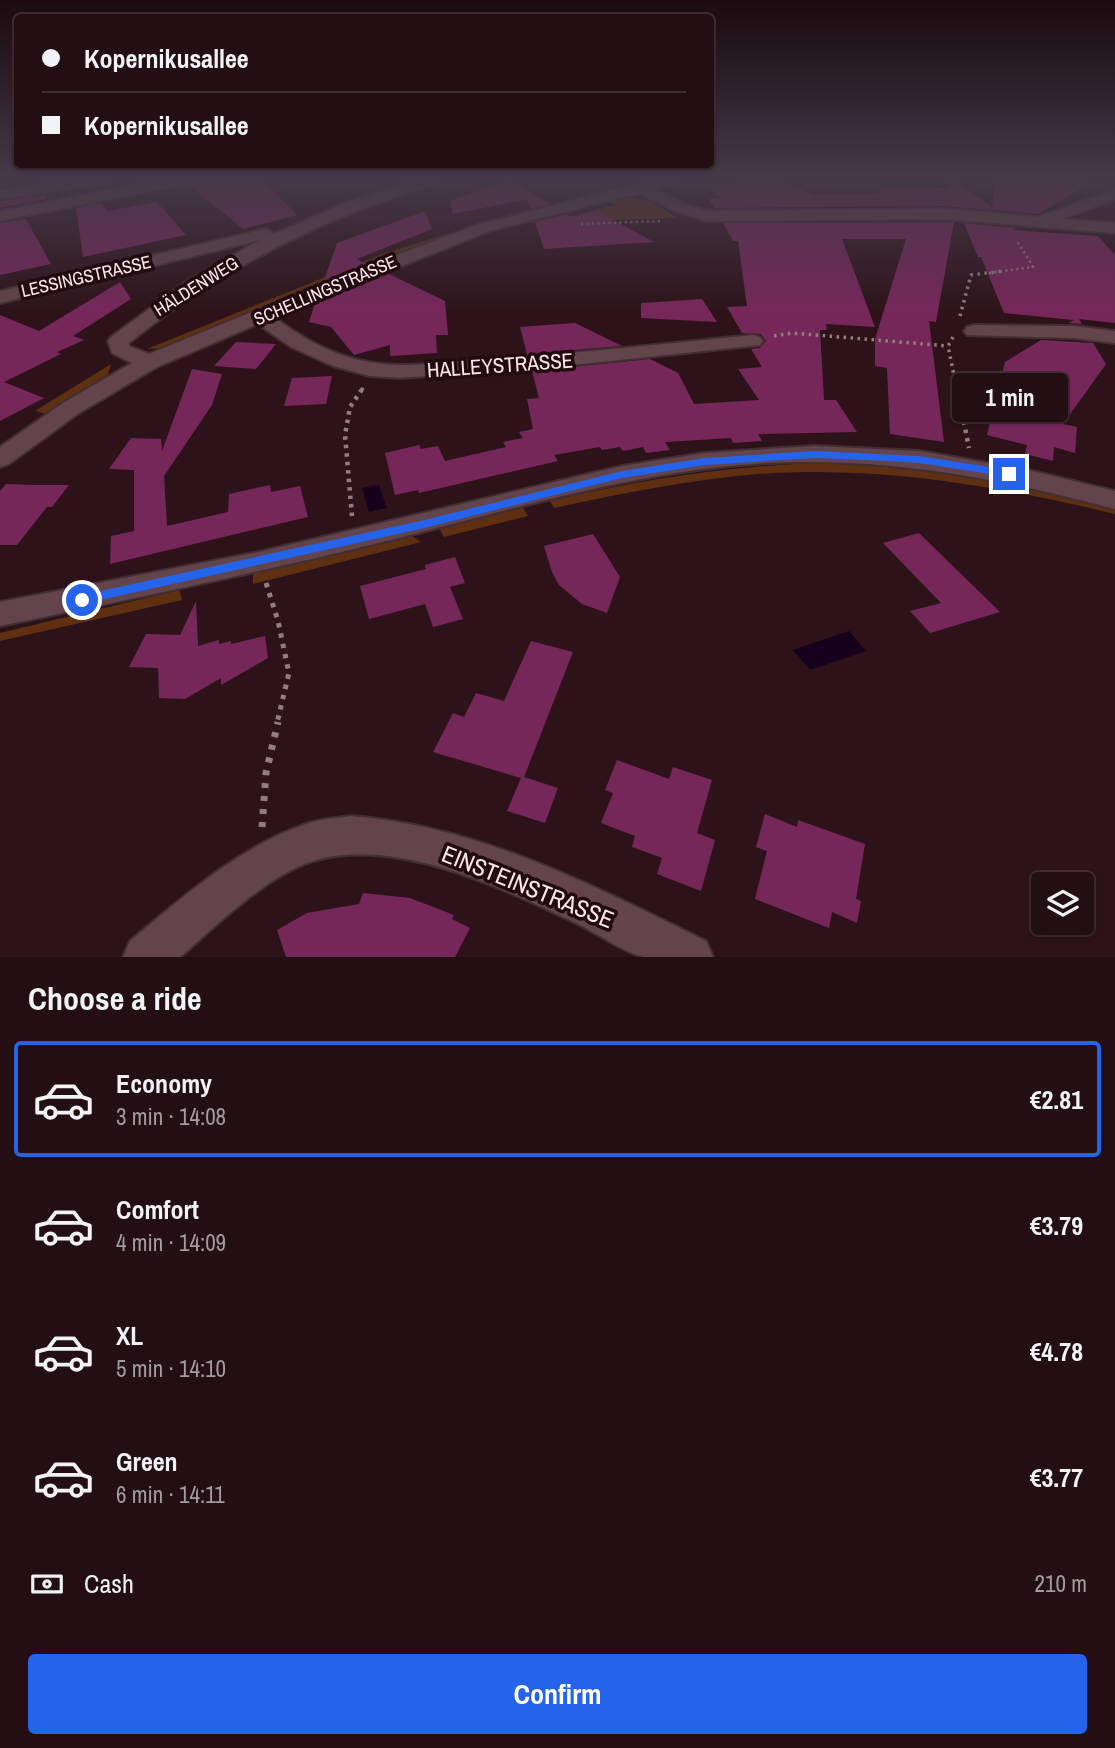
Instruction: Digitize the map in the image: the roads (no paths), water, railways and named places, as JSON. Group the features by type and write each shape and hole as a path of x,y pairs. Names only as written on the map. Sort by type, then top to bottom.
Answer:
{"street":[{"name":"HÄLDENWEG","path":"149,362 120,349 117,341 191,287 257,249 310,224"},
{"name":"SCHELLINGSTRASSE","path":"0,459 71,408 149,362 397,260 500,224"},
{"path":"1061,224 1115,228"},
{"name":"LESSINGSTRASSE","path":"0,297 295,229"},
{"name":"HALLEYSTRASSE","path":"261,317 290,339 338,360 369,369 408,372 571,360 753,341"},
{"path":"963,326 1115,337"},
{"path":"0,614 259,562 622,474 705,461 815,454 919,459 971,466 1115,500"},
{"name":"EINSTEINSTRASSE","path":"146,957 208,903 260,867 313,841 360,834 418,842 480,861 566,898 690,957"}]}
